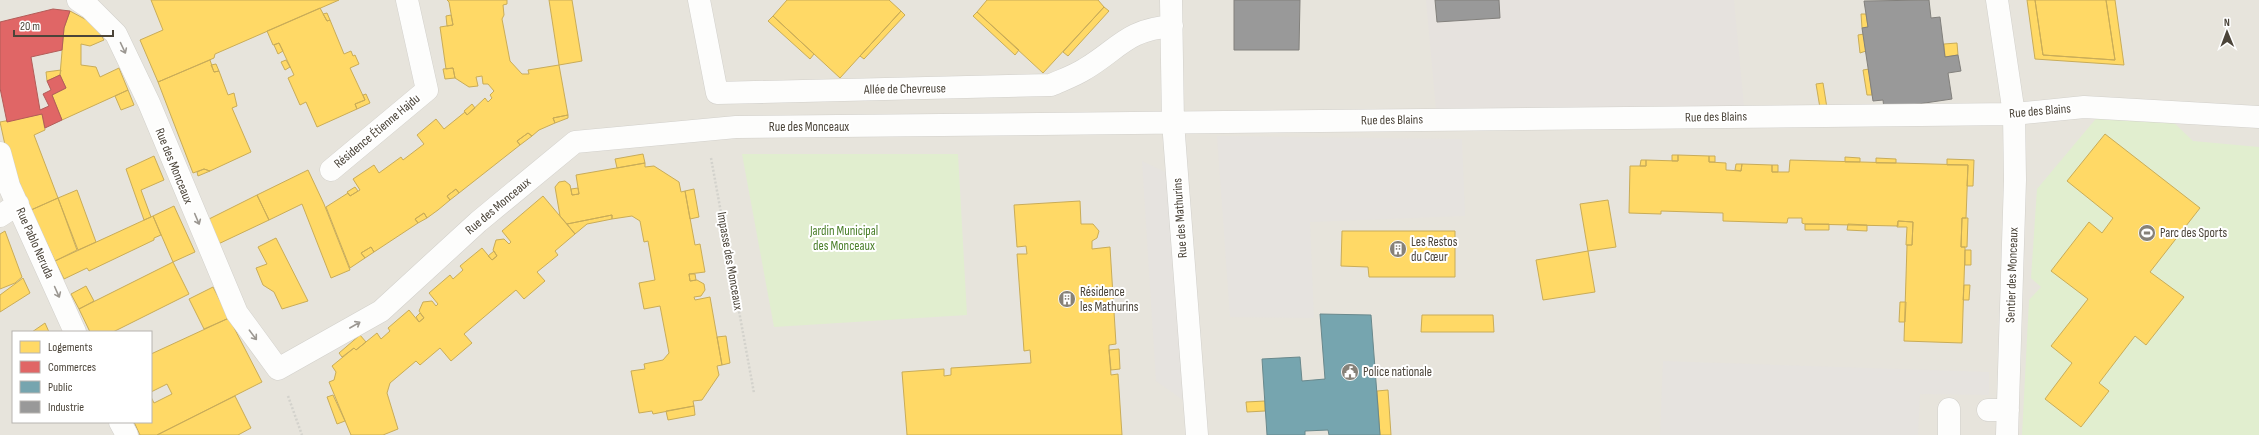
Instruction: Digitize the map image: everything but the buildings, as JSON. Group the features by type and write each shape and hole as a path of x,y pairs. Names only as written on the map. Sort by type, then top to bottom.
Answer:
{"street":[{"name":"Rue des Monceaux","path":"78,0 90,8 116,34 149,103 237,313 278,369 381,311 478,222 575,142 736,127 1059,126 1173,122"},
{"name":"Résidence Étienne Hajdu","path":"331,170 427,90 407,0"},
{"name":"Allée de Chevreuse","path":"699,0 717,93 1051,85 1085,69 1128,37 1151,28 1172,26"},
{"name":"Rue des Mathurins","path":"1171,0 1173,122 1197,435"},
{"name":"Sentier des Monceaux","path":"1997,0 2014,114 2015,180 1998,410 2007,435"},
{"name":"Rue des Blains","path":"1173,122 2014,114 2084,107 2259,117"},
{"name":"Rue Pablo Neruda","path":"0,153 9,186 9,210 74,331"},
{"path":"1949,409 1949,435"},
{"path":"121,423 127,435"}],"path":[{"name":"Impasse des Monceaux","path":"706,130 754,392"},
{"path":"278,369 302,435"}],"shaded area":[{"path":"0,0 2259,0 2259,435 0,435"},
{"path":"1426,0 1734,0 1744,106 1436,110"},
{"path":"1217,136 1462,139 1465,216 1310,222 1314,318 1230,317"},
{"path":"1142,161 1167,173 1183,400 1156,381"},
{"path":"1663,361 1989,372 1989,395 1920,394 1918,435 1660,435"}],"green space":[{"name":"Parc des Sports","path":"2099,115 2170,119 2193,141 2259,147 2259,435 2022,435 2029,300 2041,287 2031,278 2037,189"},
{"name":"Jardin Municipal des Monceaux","path":"742,154 958,154 967,315 774,327"}],"place":[{"name":"Parc des Sports","path":"2147,233"},
{"name":"Les Restos du Cœur","path":"1398,249"},
{"name":"Résidence les Mathurins","path":"1067,299"},
{"name":"Police nationale","path":"1350,372"}]}
